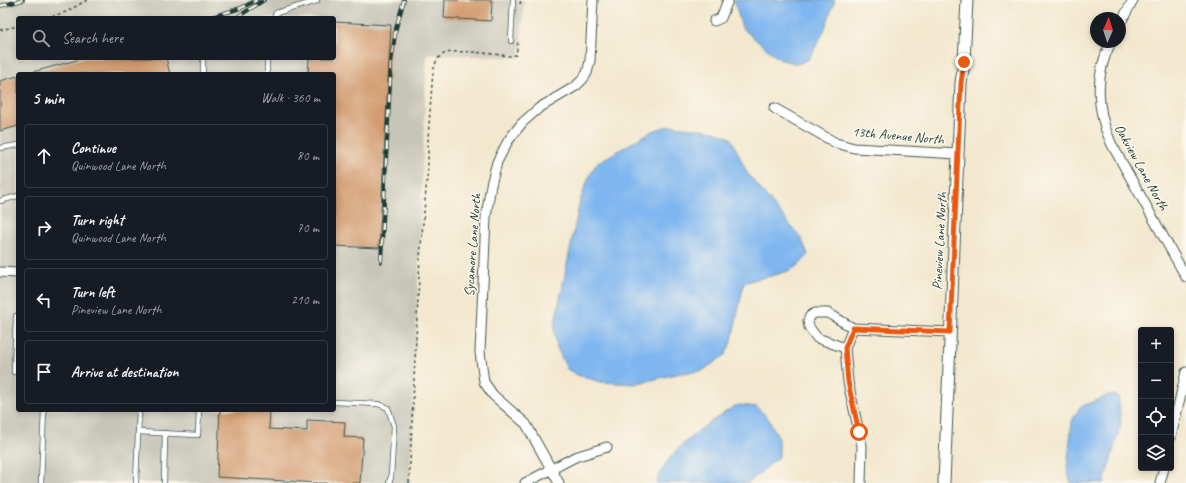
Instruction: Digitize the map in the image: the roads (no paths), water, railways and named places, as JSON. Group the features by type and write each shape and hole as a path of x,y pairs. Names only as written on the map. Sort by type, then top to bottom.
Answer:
{"street":[{"name":"Sycamore Lane North","path":"559,483 526,424 492,396 484,382 480,352 486,217 490,185 497,162 508,141 522,123 539,108 576,86 583,80 587,73 590,61 593,0"},
{"path":"714,21 721,18 728,0"},
{"name":"Pineview Lane North","path":"944,483 958,154 967,0"},
{"path":"1126,13 1133,0"},
{"name":"Oakview Lane North","path":"1109,48 1101,68 1097,88 1098,106 1103,126 1186,277"},
{"name":"13th Avenue North","path":"774,108 836,143 854,148 958,154"},
{"path":"0,272 16,273"},
{"path":"845,348 817,338 809,327 808,321 810,316 815,313 828,314 853,328 950,332"},
{"path":"853,328 845,348 848,382 862,446 861,483"},
{"path":"1171,435 1186,372"},
{"path":"525,483 551,468 576,457 608,447"},
{"path":"1160,483 1163,471"}],"lane":[{"path":"511,41 513,0"},
{"path":"275,16 276,13 317,1"},
{"path":"203,60 203,72"},
{"path":"267,60 267,72"},
{"path":"0,148 16,145"},
{"path":"0,201 16,197"},
{"path":"16,316 14,372 16,372"},
{"path":"336,402 378,404 388,408 394,426 391,477 389,483"},
{"path":"41,483 44,412"},
{"path":"136,483 140,412"},
{"path":"138,432 198,435 199,412"},
{"path":"164,483 166,434"}],"water":[{"path":"734,0 835,0 824,31 809,59 798,64 779,59 742,28"},
{"path":"675,126 714,131 731,138 747,173 801,238 808,254 796,267 788,271 744,283 732,340 725,355 702,371 681,373 634,384 601,382 577,375 567,369 557,348 554,328 580,201 589,177 597,163 652,131"},
{"path":"1109,395 1118,396 1121,423 1104,483 1071,483 1067,470 1072,421 1080,407"},
{"path":"740,405 757,407 768,418 779,439 779,457 748,483 656,483 661,471 678,449 724,413 735,406"}],"railway":[{"path":"0,6 23,0"},
{"path":"215,16 241,8 257,0"},
{"path":"239,16 264,0"},
{"path":"381,262 391,63 396,28 404,0"}]}
